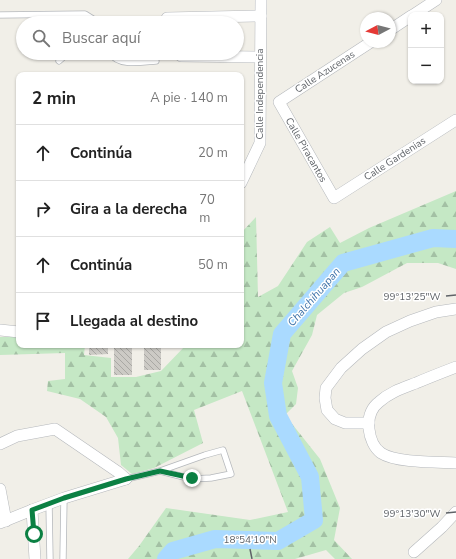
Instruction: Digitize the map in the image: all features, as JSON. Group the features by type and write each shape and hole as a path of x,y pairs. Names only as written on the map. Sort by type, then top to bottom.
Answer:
{"street":[{"name":"Calle Independencia","path":"244,177 260,143 261,0"},
{"path":"418,12 436,0"},
{"path":"244,16 261,16"},
{"path":"396,26 408,19"},
{"name":"Calle Azucenas","path":"279,102 362,48"},
{"path":"244,57 260,57"},
{"name":"Calle Piracantos","path":"279,102 334,198"},
{"name":"Calle Gardenias","path":"334,198 456,120"},
{"path":"368,423 345,423 335,419 327,410 324,398 326,388 341,368 362,349 386,332 410,321 436,312 456,309"},
{"path":"0,330 16,332"},
{"path":"456,367 392,392 377,403 371,412 368,423 373,443 380,452 391,458 456,463"},
{"path":"0,444 17,436 55,429 126,479"},
{"path":"0,489 3,522 64,498 126,479"},
{"path":"32,510 35,559"},
{"path":"414,552 442,527 456,512"}],"lane":[{"path":"0,15 85,14 88,16"},
{"path":"117,60 130,62 156,61"},
{"path":"126,479 160,471 223,450 231,474 211,478 192,478 160,471"},
{"path":"63,559 64,498"},
{"path":"49,504 50,559"}],"green space":[{"path":"456,191 456,269 438,263 407,263 362,287 344,293 317,315 312,335 292,371 298,388 296,404 285,415 320,459 340,508 334,540 352,559 335,559 326,550 295,559 128,559 166,508 250,520 288,512 242,391 194,410 203,443 154,468 132,474 121,465 118,438 106,417 80,399 47,391 48,381 65,379 65,353 0,355 0,337 16,337 16,348 85,348 84,355 111,358 111,377 136,377 161,371 183,348 244,348 244,230 256,217 258,297 278,286 307,242 330,227 340,243 369,228"}],"building":[{"path":"89,348 108,348 108,354 89,355"},
{"path":"114,348 132,348 132,375 114,375"},
{"path":"144,348 161,348 161,370 144,370"}],"waterway":[{"name":"Chalchihuapan","path":"166,559 173,551 215,539 278,541 314,520 310,477 278,416 273,383 282,334 343,263 433,238 456,239"}],"route":[{"path":"34,534 32,510 64,498 126,479 160,471 192,478"}]}
